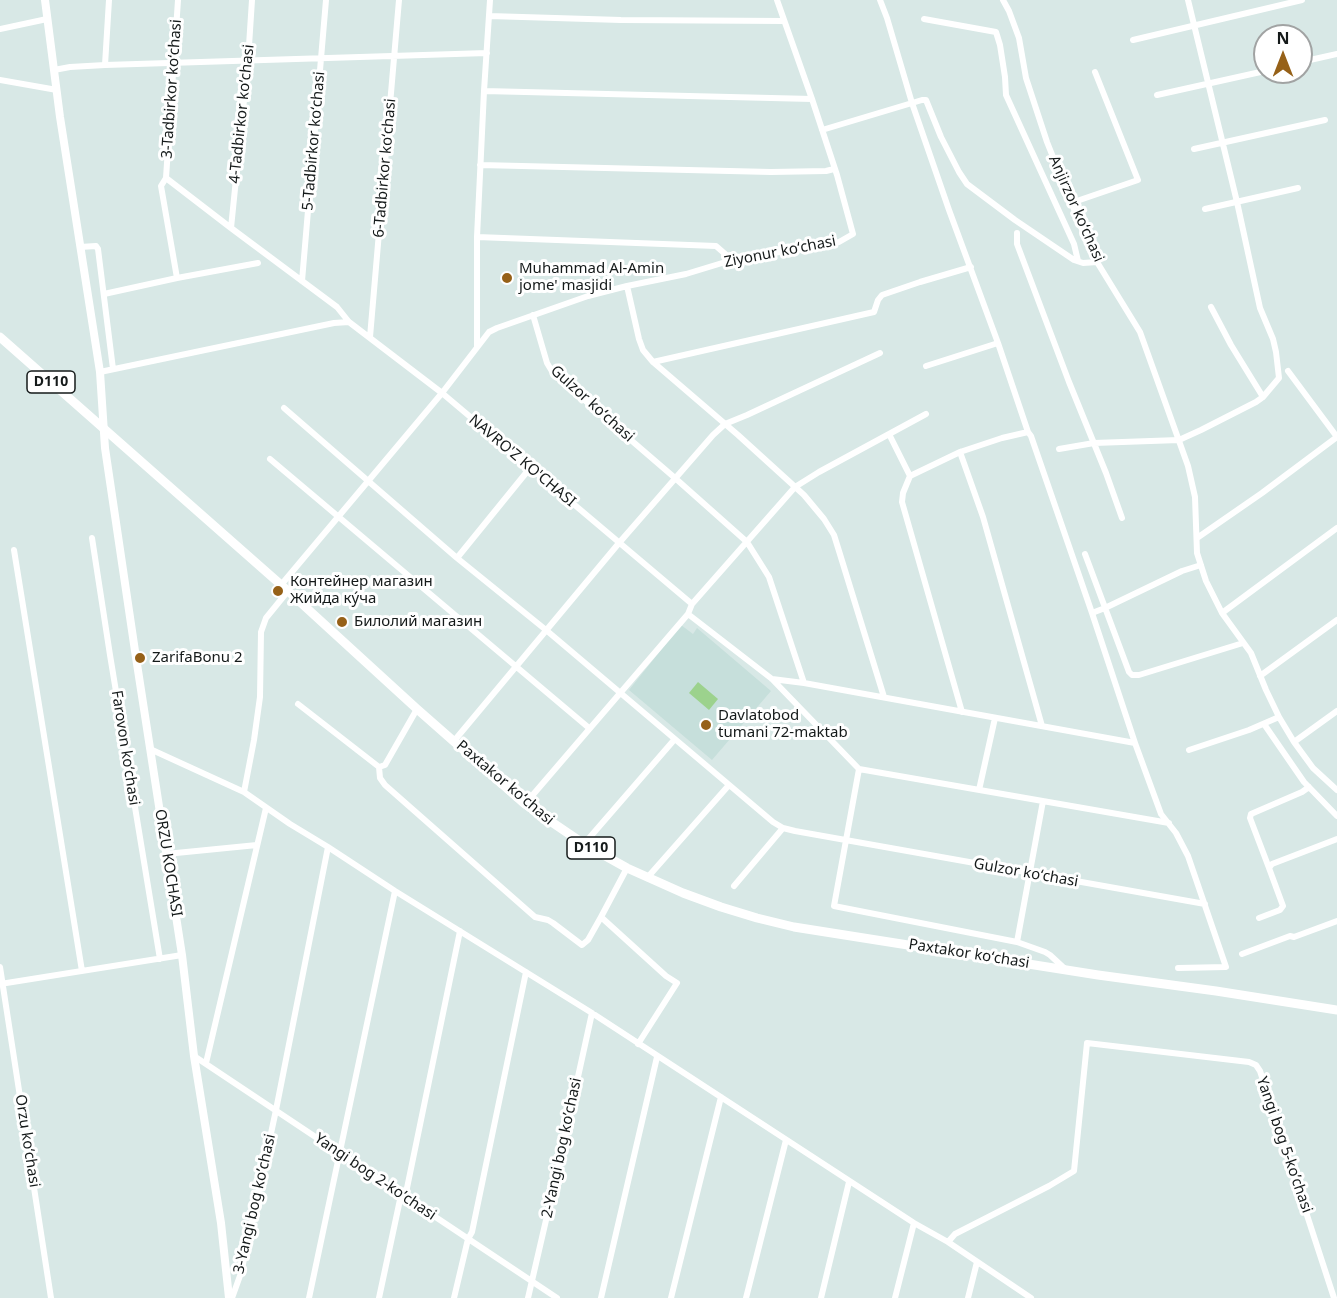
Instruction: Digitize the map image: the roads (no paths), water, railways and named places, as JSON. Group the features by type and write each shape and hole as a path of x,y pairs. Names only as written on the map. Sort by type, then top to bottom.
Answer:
{"main road":[{"name":"ORZU KOCHASI","path":"45,0 57,90 84,247 100,372 105,448 182,955 194,1056 230,1298"},
{"name":"D110","path":"0,337 103,428"},
{"name":"Paxtakor koʻchasi","path":"103,428 525,804 584,844 647,878 721,907 794,927 1337,1010"}],"street":[{"path":"105,65 109,0"},
{"name":"3-Tadbirkor koʻchasi","path":"177,278 161,186 166,178 178,0"},
{"name":"4-Tadbirkor koʻchasi","path":"231,228 252,0"},
{"name":"5-Tadbirkor koʻchasi","path":"302,281 326,0"},
{"name":"6-Tadbirkor koʻchasi","path":"370,337 399,0"},
{"path":"477,347 477,237 490,0"},
{"name":"Ziyonur koʻchasi","path":"244,792 260,697 261,632 266,618 338,516 442,393 489,332 588,296 627,285 686,274 732,260 839,242 853,234 812,99 777,0"},
{"path":"880,0 912,103 998,343 1135,743 1161,814 1176,832 1188,856 1226,967 1178,968"},
{"name":"Anjirzor koʻchasi","path":"1003,0 1019,38 1034,107 1071,203 1097,262 1140,332 1179,440 1196,497 1197,553 1206,581 1222,613 1251,653 1279,717 1294,742 1313,768 1337,790"},
{"path":"1059,449 1094,443 1179,440 1256,402 1277,382 1279,373 1273,339 1260,308 1188,0"},
{"path":"1134,40 1302,0"},
{"path":"489,15 621,20 784,21"},
{"path":"0,29 47,19"},
{"path":"924,19 996,33 1004,66 1006,95 1074,244 1078,261"},
{"path":"54,70 105,65 487,53"},
{"path":"1313,59 1337,54"},
{"path":"1071,203 1138,180 1095,72"},
{"path":"1157,95 1253,74"},
{"path":"0,80 57,90"},
{"path":"484,91 812,99"},
{"path":"822,130 926,100 941,137 967,184 1063,253 1078,261 1097,262"},
{"path":"1194,149 1325,120"},
{"path":"480,165 771,172 834,169"},
{"name":"NAVRO'Z KO'CHASI","path":"166,178 337,307 348,322 442,393 693,604"},
{"path":"1205,209 1298,188"},
{"path":"1017,233 1017,244 1122,518"},
{"path":"477,237 716,246 732,260"},
{"path":"84,247 96,246 98,249 113,369"},
{"path":"104,294 258,263"},
{"path":"653,362 874,312 882,295 971,267"},
{"path":"627,285 643,350 653,362 795,487 813,505 834,535 884,698"},
{"path":"1211,307 1263,397"},
{"name":"Gulzor koʻchasi","path":"533,315 547,363 553,373 747,542 770,577 804,683"},
{"path":"100,372 348,322"},
{"path":"926,366 998,343"},
{"path":"454,741 619,543 725,424 880,353"},
{"path":"1197,538 1262,493 1336,437 1288,371"},
{"path":"284,408 457,558 546,630 772,822 783,828 734,886"},
{"path":"525,804 795,487 926,414"},
{"path":"962,712 902,502 903,493 910,476 960,452 1028,432"},
{"path":"889,434 910,476"},
{"path":"960,452 983,517 1042,726"},
{"path":"270,459 589,728"},
{"path":"457,558 530,468"},
{"path":"1222,613 1337,528"},
{"name":"Farovon koʻchasi","path":"92,538 160,959"},
{"path":"14,550 82,971"},
{"path":"1086,554 1132,675 1139,675 1243,643"},
{"path":"1092,613 1182,571 1201,565"},
{"path":"688,614 772,679 859,769 1169,823"},
{"path":"1260,676 1337,620"},
{"path":"772,679 1135,743"},
{"path":"298,704 379,767 385,785 535,917 553,922 582,945 588,940 627,868"},
{"path":"379,767 385,765 417,709"},
{"path":"1294,742 1337,711"},
{"path":"1189,750 1279,717"},
{"path":"979,790 994,718"},
{"path":"1264,724 1304,782 1337,816"},
{"path":"584,844 674,740"},
{"path":"150,748 244,792 395,891 592,1013 849,1182 948,1242 1031,1298"},
{"path":"859,769 834,906 1017,942 1045,952 1064,969"},
{"path":"647,878 729,785"},
{"path":"1259,918 1280,910 1283,906 1250,818 1251,814 1309,787"},
{"path":"1017,942 1043,801"},
{"path":"206,1063 266,808"},
{"name":"Gulzor koʻchasi","path":"783,828 1205,904"},
{"path":"1269,868 1272,864 1337,839"},
{"path":"166,854 257,845"},
{"path":"276,1110 328,846"},
{"path":"309,1298 395,891"},
{"path":"601,916 666,976 677,983 638,1044"},
{"path":"1242,954 1337,921"},
{"path":"379,1298 401,1195 406,1188 460,931"},
{"path":"0,967 1,984 182,955"},
{"path":"454,1298 468,1239 472,1232 526,972"},
{"name":"Orzu koʻchasi","path":"1,984 51,1298"},
{"name":"2-Yangi bog koʼchasi","path":"532,1282 592,1013"},
{"name":"Yangi bog 5-koʼchasi","path":"948,1242 955,1234 1074,1171 1087,1043 1249,1062 1256,1065 1260,1071 1334,1298"},
{"name":"Yangi bog 2-koʼchasi","path":"194,1056 557,1298"},
{"path":"601,1298 657,1057"},
{"path":"671,1298 721,1097"},
{"name":"3-Yangi bog koʼchasi","path":"230,1298 241,1273 276,1110"},
{"path":"746,1298 786,1140"},
{"path":"821,1298 849,1182"},
{"path":"895,1298 914,1223"},
{"path":"968,1298 977,1262"},
{"path":"528,1298 532,1282"}],"place":[{"name":"Muhammad Al-Amin jome' masjidi","path":"507,278"},
{"name":"Контейнер магазин Жийда ку́ча","path":"278,591"},
{"name":"Билолий магазин","path":"342,622"},
{"name":"ZarifaBonu 2","path":"140,658"},
{"name":"Davlatobod tumani 72-maktab","path":"706,725"}]}
